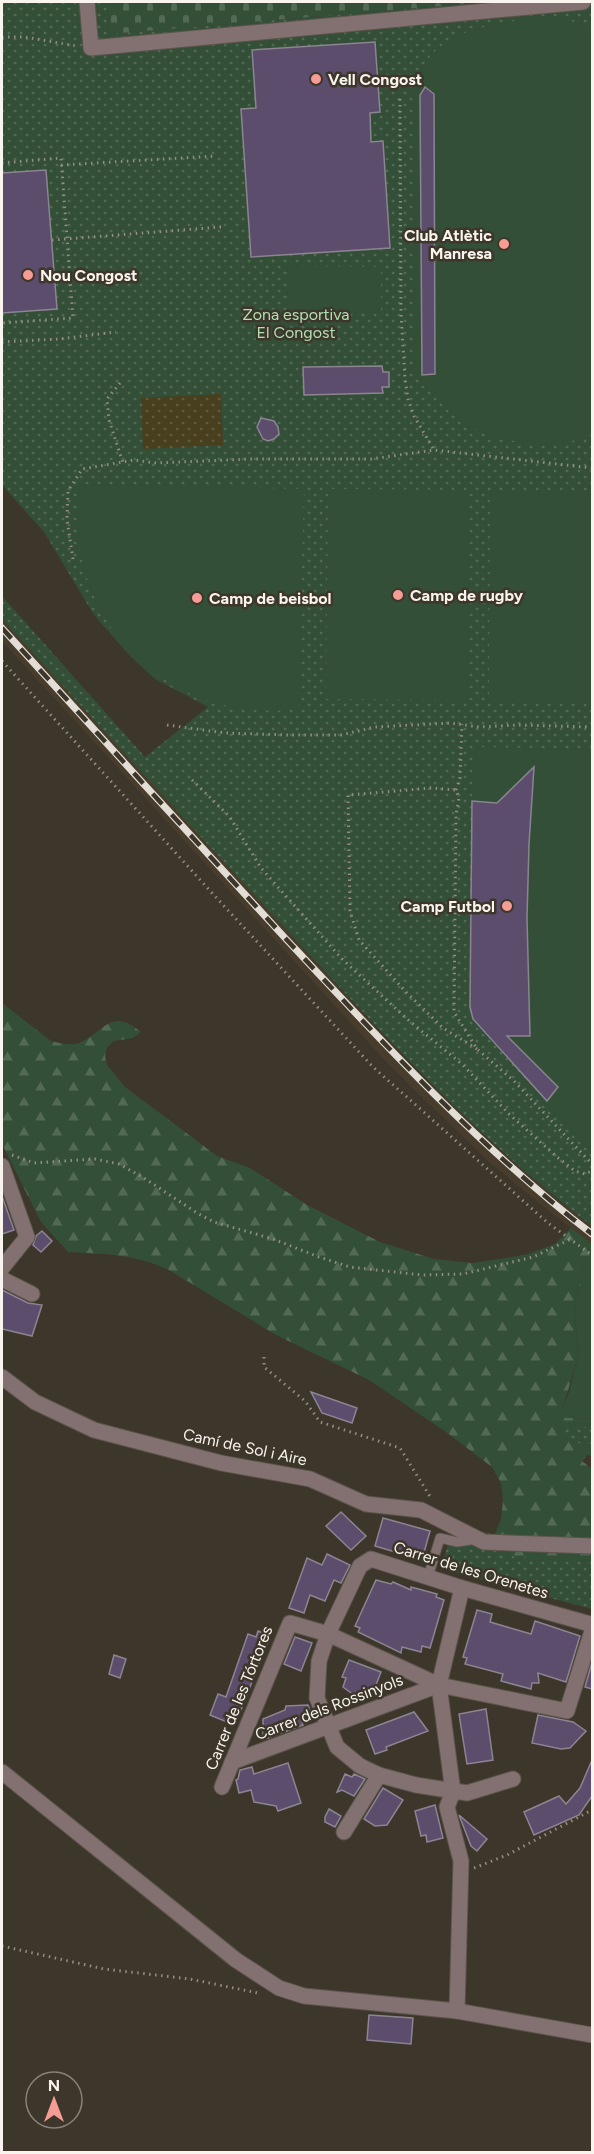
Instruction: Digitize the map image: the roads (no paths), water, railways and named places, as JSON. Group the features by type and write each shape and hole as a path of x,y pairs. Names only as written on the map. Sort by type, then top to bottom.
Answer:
{"street":[{"path":"87,2 91,48 583,2"},
{"path":"2,1166 27,1237 2,1268"},
{"path":"2,1279 32,1294"},
{"name":"Camí de Sol i Aire","path":"2,1377 35,1402 94,1430 221,1463 310,1479 366,1504 421,1510 484,1542 592,1546"},
{"name":"Carrer de les Orenetes","path":"439,1685 567,1711 592,1630 590,1624 370,1559 360,1566 328,1634 319,1661 317,1698 337,1747 360,1766 379,1775 453,1792 467,1792 513,1779"},
{"path":"457,2011 461,1867 447,1807 453,1792 439,1685 462,1588"},
{"name":"Carrer de les Tórtores","path":"222,1787 290,1623 328,1634"},
{"path":"328,1634 439,1685"},
{"name":"Carrer dels Rossinyols","path":"232,1762 439,1685"},
{"path":"2,1772 236,1960 279,1988 304,1996 457,2011 592,2035"},
{"path":"344,1832 379,1775"}],"lane":[{"path":"428,1577 440,1538 457,1542 479,1539"}],"railway":[{"path":"2,628 286,939 396,1055 510,1166 592,1234"}],"place":[{"name":"Vell Congost","path":"316,79"},
{"name":"Club Atlètic Manresa","path":"504,244"},
{"name":"Nou Congost","path":"28,275"},
{"name":"Camp de rugby","path":"398,595"},
{"name":"Camp de beisbol","path":"197,598"},
{"name":"Camp Futbol","path":"507,906"}],"park label":[{"name":"Zona esportiva El Congost","path":"296,323"}]}
